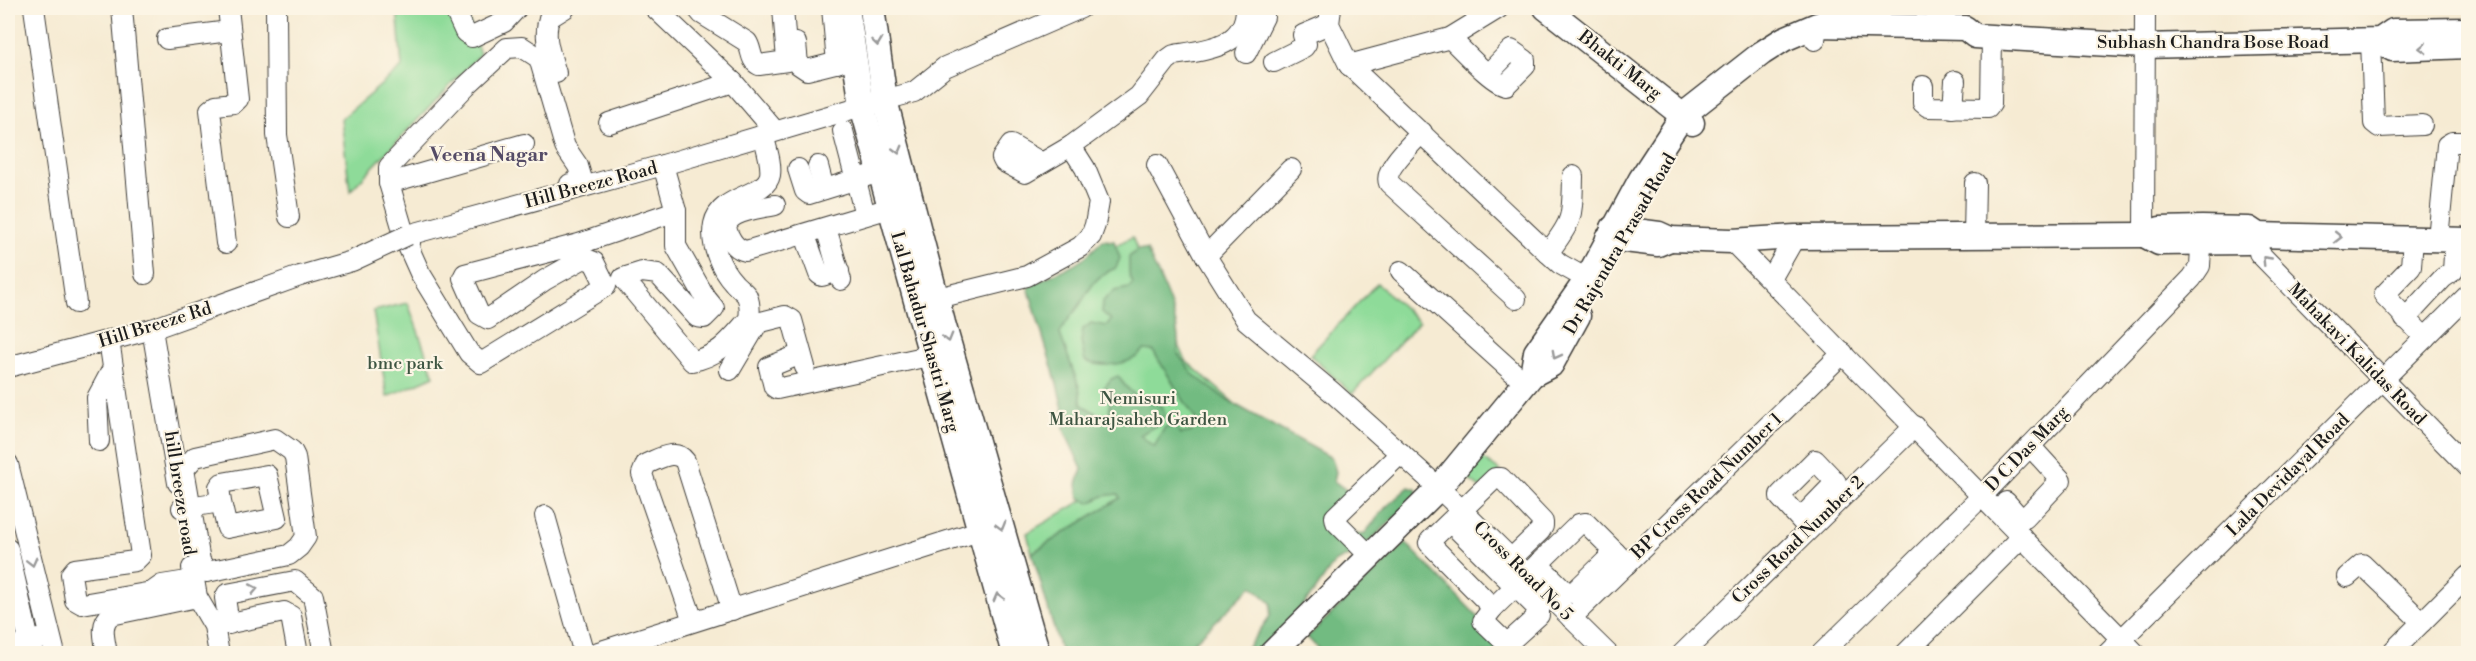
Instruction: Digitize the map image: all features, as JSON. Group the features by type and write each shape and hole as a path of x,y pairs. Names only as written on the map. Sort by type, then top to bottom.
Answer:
{"main road":[{"name":"Lal Bahadur Shastri Marg","path":"848,8 846,61 872,93 938,298 1038,654"},
{"name":"Lal Bahadur Shastri Marg","path":"872,8 872,93 880,172 933,355 1014,654"},
{"name":"Bhakti Marg","path":"1546,8 1688,119"},
{"name":"Subhash Chandra Bose Road","path":"1816,33 1965,42 1983,37 2144,46 2376,40 2393,31 2469,30"},
{"name":"Dr Rajendra Prasad Road","path":"1271,654 1439,488 1528,379 1551,365 1620,233 1688,119 1732,88 1765,57 1816,33"},
{"name":"Subhash Chandra Bose Road","path":"2376,40 2391,49 2469,46"},
{"path":"1620,233 1659,234 1670,239 1732,241 1795,237 2144,235 2159,243 2249,229 2258,235 2454,239"},
{"name":"Dr Rajendra Prasad Road","path":"1528,379 1536,352 1620,233"}],"street":[{"path":"34,8 76,303"},
{"path":"122,8 145,274"},
{"path":"226,243 210,110 216,105 234,103 238,99 228,8"},
{"path":"276,8 277,135 289,217"},
{"path":"454,8 465,32 470,37 507,12"},
{"path":"565,8 549,18 546,42 591,184"},
{"path":"581,251 692,361 708,358 720,351 749,319 747,296 732,282 718,258 713,233 715,220 725,205 765,186 770,178 769,133 734,82 655,8"},
{"path":"697,8 702,14 747,42 751,48 753,61 759,65 788,61 783,8"},
{"path":"794,8 798,64 807,70 846,61 832,8"},
{"name":"Hill Breeze Road","path":"300,276 352,261 406,236 663,165 769,133 872,93 914,92 945,67 1082,8"},
{"path":"1042,163 1071,146 1139,96 1167,60 1174,55 1226,45 1236,36 1246,15 1246,8"},
{"path":"1246,53 1264,17 1264,8"},
{"path":"1349,65 1450,38 1498,8"},
{"name":"Dr Rajendra Prasad Road","path":"1816,33 1841,8"},
{"path":"2144,235 2145,8"},
{"path":"1274,62 1305,46 1303,35 1330,16 1349,65 1560,264 1587,279"},
{"path":"167,39 229,31"},
{"path":"1923,86 1925,106 1985,110 1991,104 1983,37"},
{"path":"1450,38 1489,73"},
{"path":"2376,40 2374,123 2379,127 2422,125"},
{"path":"591,184 565,147 539,58 532,51 515,46 507,48 474,77 389,167 389,183 420,273 469,353 481,363 614,282 642,272 658,274 697,317 704,318 711,314 714,308 676,246 676,212 663,165"},
{"path":"1953,108 1955,81"},
{"path":"609,123 734,82"},
{"path":"843,131 865,215"},
{"path":"1422,132 1389,170 1387,178 1389,183 1516,299"},
{"path":"2405,319 2453,271 2454,239 2447,145 2452,142 2469,142"},
{"path":"389,183 524,144"},
{"path":"938,298 1026,276 1080,247 1090,236 1095,225 1099,202 1085,168 1071,146"},
{"name":"Cross Road No 5","path":"1157,165 1206,256 1246,320 1401,453 1461,512 1516,555 1527,575 1608,654"},
{"path":"818,166 824,189"},
{"path":"1206,256 1291,169"},
{"path":"798,170 807,193 880,172"},
{"path":"1548,253 1572,218 1573,176"},
{"path":"1974,236 1975,183"},
{"path":"775,205 732,217 726,224 727,233 733,244 746,251 865,215 891,213"},
{"path":"581,251 488,319 479,314 463,279 465,274 471,271 581,251 655,218 676,212"},
{"path":"781,253 829,238 891,213"},
{"path":"655,218 667,241 676,246"},
{"name":"D C Das Marg","path":"1821,654 1988,497 2192,278 2200,266 2202,235"},
{"name":"Mahakavi Kalidas Road","path":"2258,235 2259,253 2469,467"},
{"path":"342,257 386,240 406,236"},
{"path":"1771,279 1795,237"},
{"path":"808,244 819,274 840,276 829,238"},
{"path":"2413,238 2411,267 2384,295 2425,338"},
{"path":"1732,241 1915,426 2008,514 2022,537 2136,654"},
{"path":"1401,271 1528,379"},
{"name":"Hill Breeze Rd","path":"8,367 152,329 300,276"},
{"path":"672,290 693,276"},
{"name":"Lala Devidayal Road","path":"2107,654 2468,294"},
{"path":"730,370 761,322 785,316 792,320 809,381"},
{"name":"hill breeze road","path":"152,329 186,508 196,588 221,625 219,654"},
{"path":"109,340 141,555 135,561 75,569 71,574 75,600 82,604 152,592 173,575 196,588"},
{"name":"BP Cross Road Number 1","path":"1571,618 1621,558 1843,353"},
{"path":"801,354 769,367 773,385 777,389 933,355"},
{"path":"99,441 97,398 113,368"},
{"name":"Cross Road Number 2","path":"1682,654 1804,524 1915,426"},
{"path":"275,439 292,451 295,457 306,537 300,547 289,555 207,572 200,561 186,508 184,469 195,456 275,439"},
{"path":"2008,514 2021,519 2025,518 2061,480 2033,449"},
{"path":"1370,555 1336,522 1335,517 1401,453"},
{"path":"693,621 642,474 646,464 674,454 685,461 732,610"},
{"path":"8,464 55,654"},
{"path":"1493,608 1430,545 1430,541 1495,478 1501,478 1543,522 1543,526 1516,555"},
{"path":"186,508 221,502"},
{"path":"1461,512 1527,575 1566,592 1572,593 1621,558 1586,523 1583,523 1527,575 1493,608 1483,621 1504,643 1510,644 1540,612 1527,575"},
{"path":"545,516 584,654"},
{"path":"592,654 980,531"},
{"path":"1905,654 2022,537"},
{"path":"8,553 30,649"},
{"path":"2347,577 2362,564 2422,622"},
{"path":"2390,654 2469,576"},
{"path":"298,654 289,613 284,612 221,625 227,594 295,581 313,596 324,654"},
{"path":"107,654 103,625 111,615 196,588"},
{"path":"8,647 30,649 50,634"}],"green space":[{"path":"397,8 465,8 480,54 350,191 341,119 402,67"},
{"name":"Nemisuri Maharajsaheb Garden","path":"1132,237 1186,361 1250,417 1032,553 1027,533 1092,495 1034,286"},
{"path":"1103,240 1114,241 1120,258 1116,268 1102,275 1094,283 1060,334 1079,387 1082,405 1101,416 1109,416 1110,404 1104,388 1111,379 1118,376 1136,395 1159,403 1165,414 1160,423 1140,435 1154,447 1165,427 1175,426 1181,434 1191,432 1196,420 1153,351 1144,350 1132,359 1116,364 1085,361 1081,342 1083,329 1091,323 1107,326 1111,320 1102,312 1103,301 1114,291 1129,288 1133,283 1129,275 1129,257 1138,249 1147,250 1164,288 1177,327 1178,354 1194,375 1227,400 1332,458 1336,472 1334,481 1349,492 1332,508 1348,536 1365,533 1386,507 1409,487 1416,489 1418,496 1359,551 1334,563 1315,591 1262,653 1251,653 1248,647 1270,616 1271,603 1252,586 1183,653 1061,653 1032,553 1120,498 1118,494 1103,496 1090,503 1079,498 1077,484 1082,469 1064,430 1064,413 1057,384 1028,287 1082,260"},
{"path":"1377,283 1419,322 1352,394 1310,355"},
{"name":"bmc park","path":"408,303 434,376 387,397 373,311"},
{"path":"1482,458 1500,471 1480,488 1467,478"},
{"path":"1406,543 1513,653 1322,653 1307,637"}],"district":[{"name":"Veena Nagar","path":"489,155"}]}
